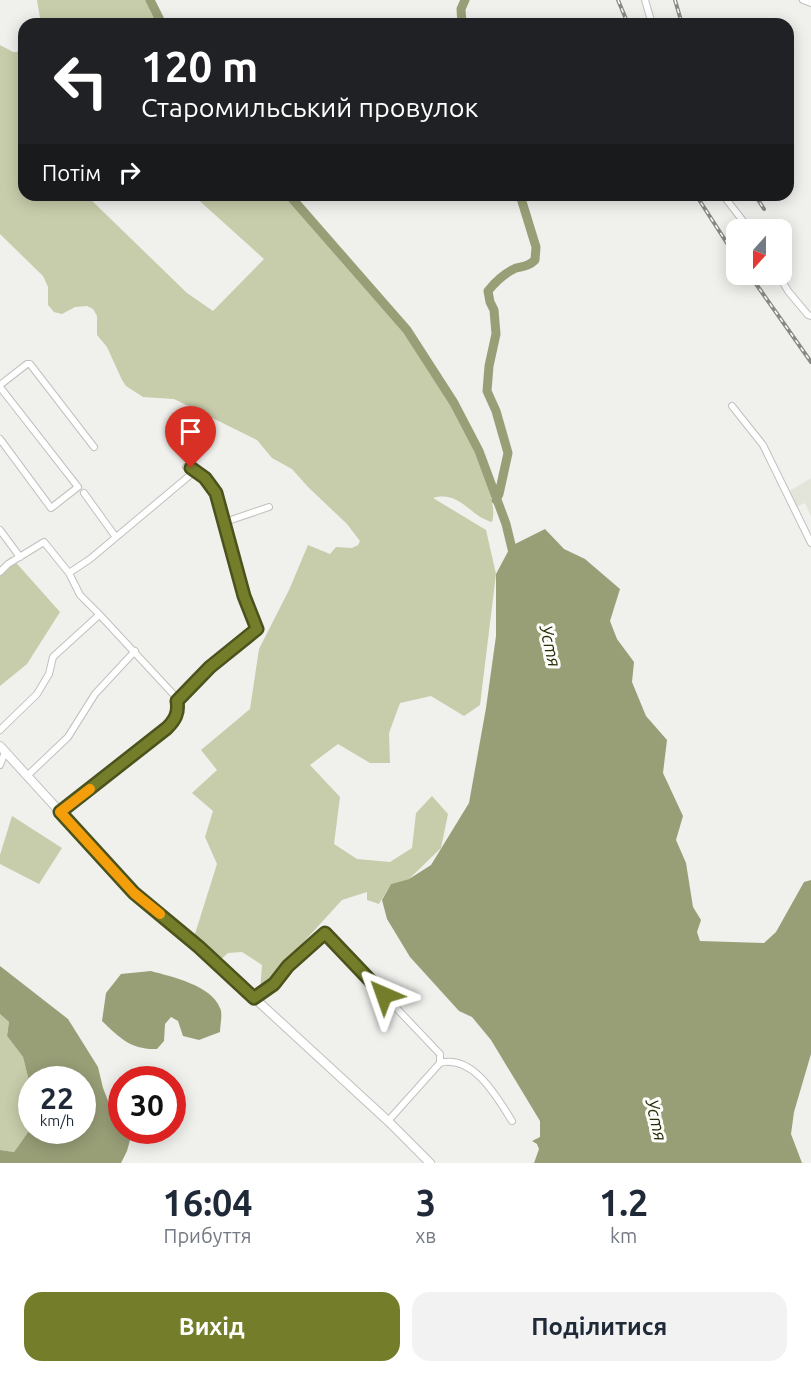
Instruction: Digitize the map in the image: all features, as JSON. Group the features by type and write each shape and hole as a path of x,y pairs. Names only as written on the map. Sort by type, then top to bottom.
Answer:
{"street":[{"path":"645,0 650,18"},
{"path":"803,0 811,3"},
{"path":"728,201 742,219"},
{"path":"785,285 794,299 811,316"},
{"path":"0,439 51,508 78,487 0,386 30,364 94,447"},
{"path":"732,406 763,445 811,543"},
{"path":"177,701 210,667 257,629 244,596 216,493 205,478 186,467"},
{"path":"69,573 90,559 195,471"},
{"path":"84,493 116,536"},
{"path":"225,522 269,507"},
{"path":"0,530 20,557"},
{"path":"0,572 8,564 44,542 69,573 80,595 176,696 178,709 174,720 167,728 60,812"},
{"path":"0,730 38,694 49,674 53,657 95,619 98,613"},
{"path":"27,776 68,737 95,694 135,651"},
{"path":"3,749 134,893 199,947 388,1121 430,1163"},
{"path":"0,765 3,749"},
{"path":"254,998 274,984 288,966 325,933 440,1053 440,1063"},
{"path":"388,1121 440,1063 451,1060 465,1065 490,1087 512,1121"}],"shaded area":[{"path":"37,0 147,0 156,18 40,18"},
{"path":"0,45 17,52 18,201 92,201 187,293 213,311 264,259 200,201 292,201 395,319 417,349 462,426 487,482 493,505 492,522 477,515 457,500 442,496 433,498 486,530 496,574 480,705 464,716 431,696 400,703 389,733 390,763 370,763 338,744 310,765 340,797 334,844 357,859 390,862 412,848 416,813 432,796 448,814 441,848 409,879 391,884 379,904 367,900 367,892 342,900 300,946 271,984 260,992 262,965 242,952 228,953 220,960 194,937 217,864 205,837 213,811 192,793 217,770 201,750 250,709 259,649 289,590 308,545 330,554 336,547 352,548 360,541 347,524 292,469 272,458 257,440 174,399 143,397 126,386 107,347 97,335 97,316 93,309 87,306 75,307 62,314 54,312 48,305 48,287 43,276 0,234"},
{"path":"811,478 811,516 805,503 796,507 788,492"},
{"path":"11,557 60,612 27,664 0,686 0,567"},
{"path":"12,816 62,848 39,884 0,864 0,855"},
{"path":"0,1014 9,1022 7,1036 23,1057 25,1066 18,1066 20,1144 14,1152 0,1150"}],"water":[{"path":"545,529 564,549 585,559 620,589 610,621 617,639 634,662 632,682 646,716 667,740 663,773 683,816 676,840 686,863 693,907 701,920 697,932 700,941 764,943 776,932 804,882 811,880 811,1054 794,1112 791,1134 802,1163 534,1163 539,1149 532,1141 540,1137 540,1121 491,1040 472,1017 459,1011 410,957 387,919 382,900 391,884 409,879 431,865 469,803 496,636 496,574 511,546"},
{"path":"0,966 68,1019 98,1067 108,1101 108,1144 129,1144 121,1163 0,1163 0,1150 14,1152 20,1144 96,1144 96,1066 25,1066 23,1057 7,1036 9,1022 0,1014"},
{"path":"151,971 180,979 208,993 221,1010 220,1032 199,1040 183,1036 178,1021 171,1017 165,1024 164,1041 157,1049 133,1045 115,1033 102,1021 106,993 121,974"}],"waterway":[{"name":"Устя","path":"150,0 159,18"},
{"path":"462,18 461,9 465,0"},
{"name":"Устя","path":"294,201 407,330 454,403 479,451 506,524 514,557"},
{"path":"496,500 508,453 496,411 487,391 489,366 496,334 494,310 488,291 508,272 535,260 536,247 522,201"}],"railway":[{"path":"618,0 626,18"},
{"path":"675,0 680,18"},
{"path":"700,201 726,242"},
{"path":"759,201 764,209"},
{"path":"757,285 811,362"}],"slow traffic":[{"path":"90,789 60,812 134,893 160,914"}],"route":[{"path":"191,468 205,478 216,493 244,596 257,629 210,667 177,701 178,709 174,720 167,728 60,812 134,893 199,947 254,998 274,984 310,944 325,933 384,995"}]}
